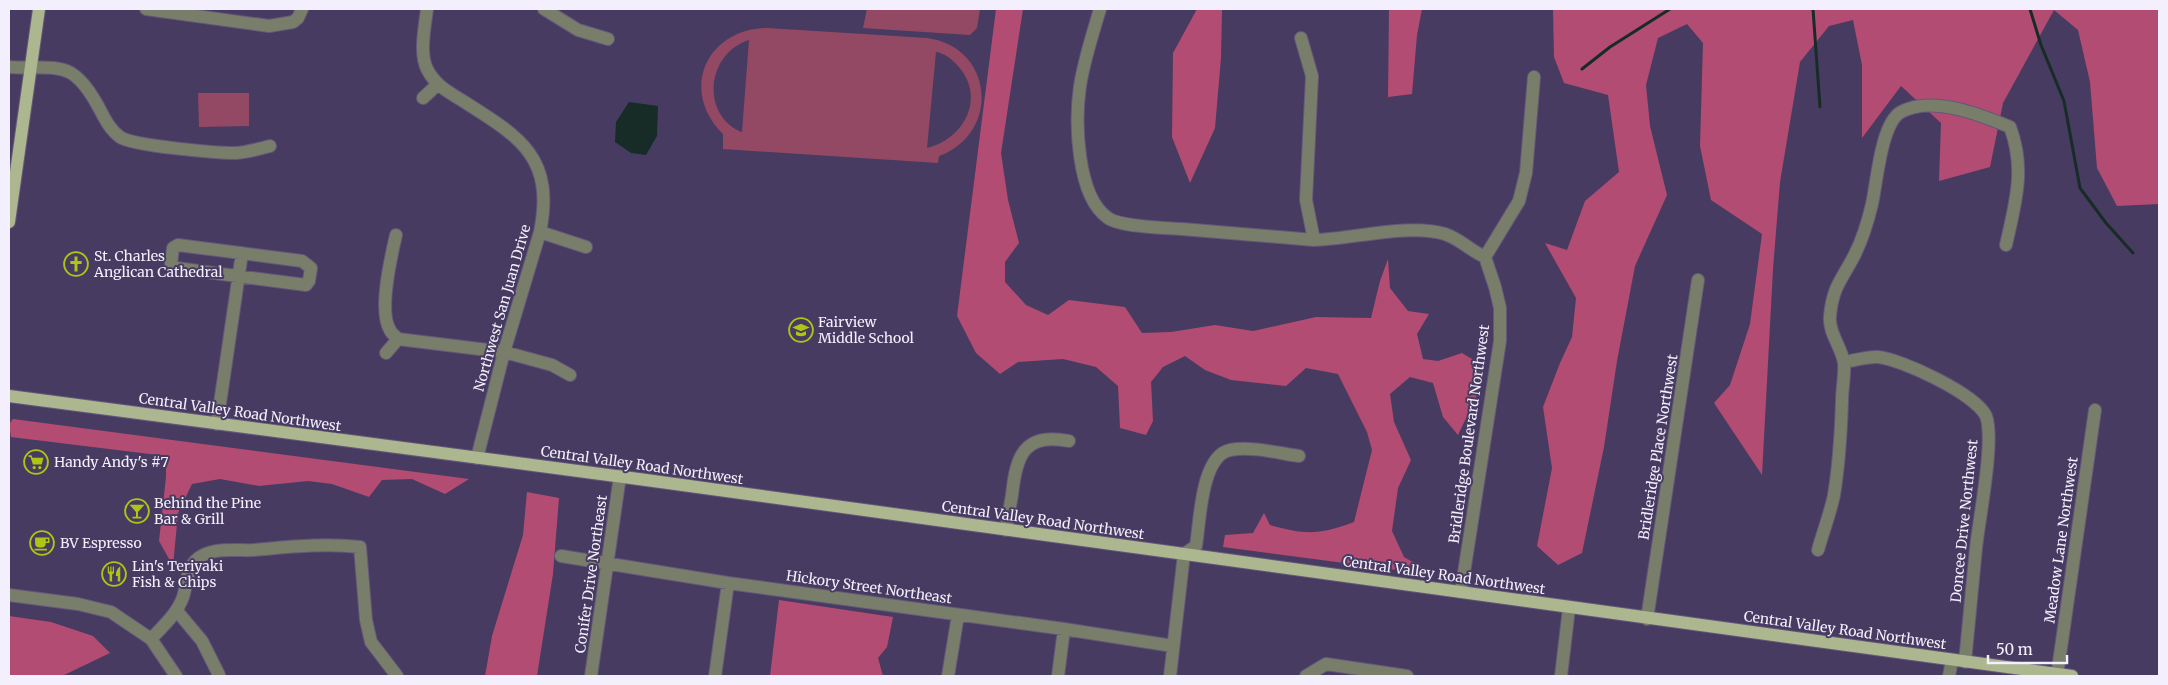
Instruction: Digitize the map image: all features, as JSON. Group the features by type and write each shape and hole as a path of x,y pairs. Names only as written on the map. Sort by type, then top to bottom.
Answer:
{"main road":[{"path":"9,222 14,146 31,67 39,9"},
{"name":"Central Valley Road Northwest","path":"9,396 620,476 2072,676"}],"street":[{"path":"146,9 269,26 292,22 298,18 302,9"},
{"path":"423,98 437,85 426,67 424,52 427,9"},
{"path":"544,9 578,30 608,39"},
{"path":"1100,9 1080,85 1078,120 1083,173 1094,203 1108,218 1130,224 1314,240 1338,240 1402,231 1431,231 1458,240 1471,251 1485,257 1519,202 1526,173 1534,77"},
{"path":"1302,38 1312,76 1306,200 1314,240"},
{"path":"9,67 55,67 74,73 90,91 111,128 126,140 164,147 236,153 270,146"},
{"name":"Northwest San Juan Drive","path":"437,85 491,118 516,138 530,152 540,170 541,179 544,213 540,232 504,352 477,458"},
{"path":"1818,550 1834,496 1844,362 1829,320 1832,298 1838,282 1855,255 1863,235 1872,205 1885,138 1892,122 1899,113 1922,106 1954,108 1988,118 2010,128 2015,140 2020,180 2006,245"},
{"path":"540,232 586,247"},
{"path":"396,235 386,291 386,315 389,330 398,339 504,352 552,364 570,375"},
{"path":"178,245 242,253 302,261 311,268 310,282 306,285 176,268 171,264 170,256 173,248 178,245"},
{"path":"216,424 242,253"},
{"name":"Bridleridge Boulevard Northwest","path":"1461,592 1500,341 1500,308 1485,257"},
{"name":"Bridleridge Place Northwest","path":"1647,618 1698,280"},
{"path":"386,353 398,339"},
{"name":"Doncee Drive Northwest","path":"1844,362 1877,357 1916,370 1968,398 1979,406 1986,416 1989,430 1988,452 1965,662"},
{"name":"Meadow Lane Northwest","path":"2057,675 2095,410"},
{"path":"1006,530 1013,478 1021,453 1038,441 1060,439 1069,441"},
{"path":"1170,676 1184,554 1196,546 1208,473 1214,461 1221,453 1231,450 1253,449 1299,456"},
{"name":"Conifer Drive Northeast","path":"591,676 620,476"},
{"path":"151,639 177,610 184,595 187,578 193,563 200,556 225,550 334,544 360,547 366,620 371,642 397,676"},
{"name":"Hickory Street Northeast","path":"561,556 606,565 728,583 1064,629 1173,646"},
{"path":"716,676 728,583"},
{"path":"9,594 78,604 111,612 151,639 176,676"},
{"path":"1561,676 1569,608"},
{"path":"177,610 202,641 219,675"},
{"path":"948,676 958,615"},
{"path":"1058,676 1064,629"},
{"path":"1949,676 1952,660"},
{"path":"1306,676 1326,664 1407,676"}],"shaded area":[{"path":"867,9 980,9 977,28 970,35 863,28"},
{"path":"996,9 1023,9 1001,153 1008,200 1019,243 1005,262 1005,282 1026,305 1048,315 1069,300 1125,307 1142,333 1171,332 1215,325 1253,331 1316,317 1371,318 1380,281 1388,259 1390,288 1408,311 1429,314 1417,334 1423,359 1438,361 1462,353 1482,365 1478,393 1458,435 1443,417 1433,383 1410,377 1390,394 1394,422 1411,460 1398,488 1392,531 1404,557 1435,575 1223,547 1225,535 1253,533 1264,513 1270,525 1303,532 1321,531 1354,522 1372,450 1367,432 1338,374 1306,368 1286,386 1231,380 1205,370 1185,356 1163,367 1151,382 1153,421 1146,435 1120,428 1118,386 1096,367 1063,359 1018,362 1000,374 976,353 957,316"},
{"path":"1197,9 1222,9 1221,58 1215,128 1190,183 1172,137 1173,53"},
{"path":"1389,9 1422,9 1417,35 1412,94 1388,97"},
{"path":"1553,9 2159,9 2159,204 2117,206 2097,168 2090,82 2078,30 2054,10 2003,103 1990,167 1939,181 1941,123 1901,86 1862,138 1862,65 1853,20 1829,26 1800,62 1780,182 1773,269 1762,475 1714,403 1730,385 1750,324 1762,234 1711,200 1700,146 1703,43 1687,24 1658,38 1646,85 1650,126 1667,195 1635,266 1617,361 1604,447 1582,553 1558,565 1537,546 1552,468 1543,407 1572,337 1576,298 1545,243 1567,250 1585,201 1619,172 1608,95 1564,83 1554,57"},
{"path":"767,28 927,38 949,45 966,57 977,73 981,92 980,111 973,129 959,145 939,156 938,163 723,149 723,134 710,117 703,99 702,82 706,65 715,51 728,39 746,31","holes":["749,40 742,132 741,132 728,123 719,112 714,98 714,84 717,70 724,57 735,47","936,52 945,55 958,66 966,78 971,103 961,126 952,136 927,148"]},
{"path":"198,93 249,93 249,126 199,127"},
{"path":"629,102 658,106 657,136 646,155 631,153 615,142 616,122"},
{"path":"13,419 469,479 445,494 412,479 382,480 369,497 332,484 308,481 259,486 220,479 192,484 178,513 173,566 159,541 166,477 166,456 11,437 9,424"},
{"path":"527,492 559,498 553,574 537,676 485,676 492,636 523,535"},
{"path":"779,600 893,617 887,647 878,658 883,676 770,676"},
{"path":"9,616 51,622 93,636 110,653 62,676 9,676"}],"waterway":[{"path":"1582,69 1610,47 1670,9"},
{"path":"1813,9 1820,107"},
{"path":"2030,9 2041,45 2064,101 2080,188 2106,223 2133,253"}],"place":[{"name":"St. Charles Anglican Cathedral","path":"76,264"},
{"name":"Fairview Middle School","path":"801,330"},
{"name":"Handy Andy's #7","path":"36,462"},
{"name":"Behind the Pine Bar & Grill","path":"137,511"},
{"name":"BV Espresso","path":"42,543"},
{"name":"Lin's Teriyaki Fish & Chips","path":"114,574"}]}
